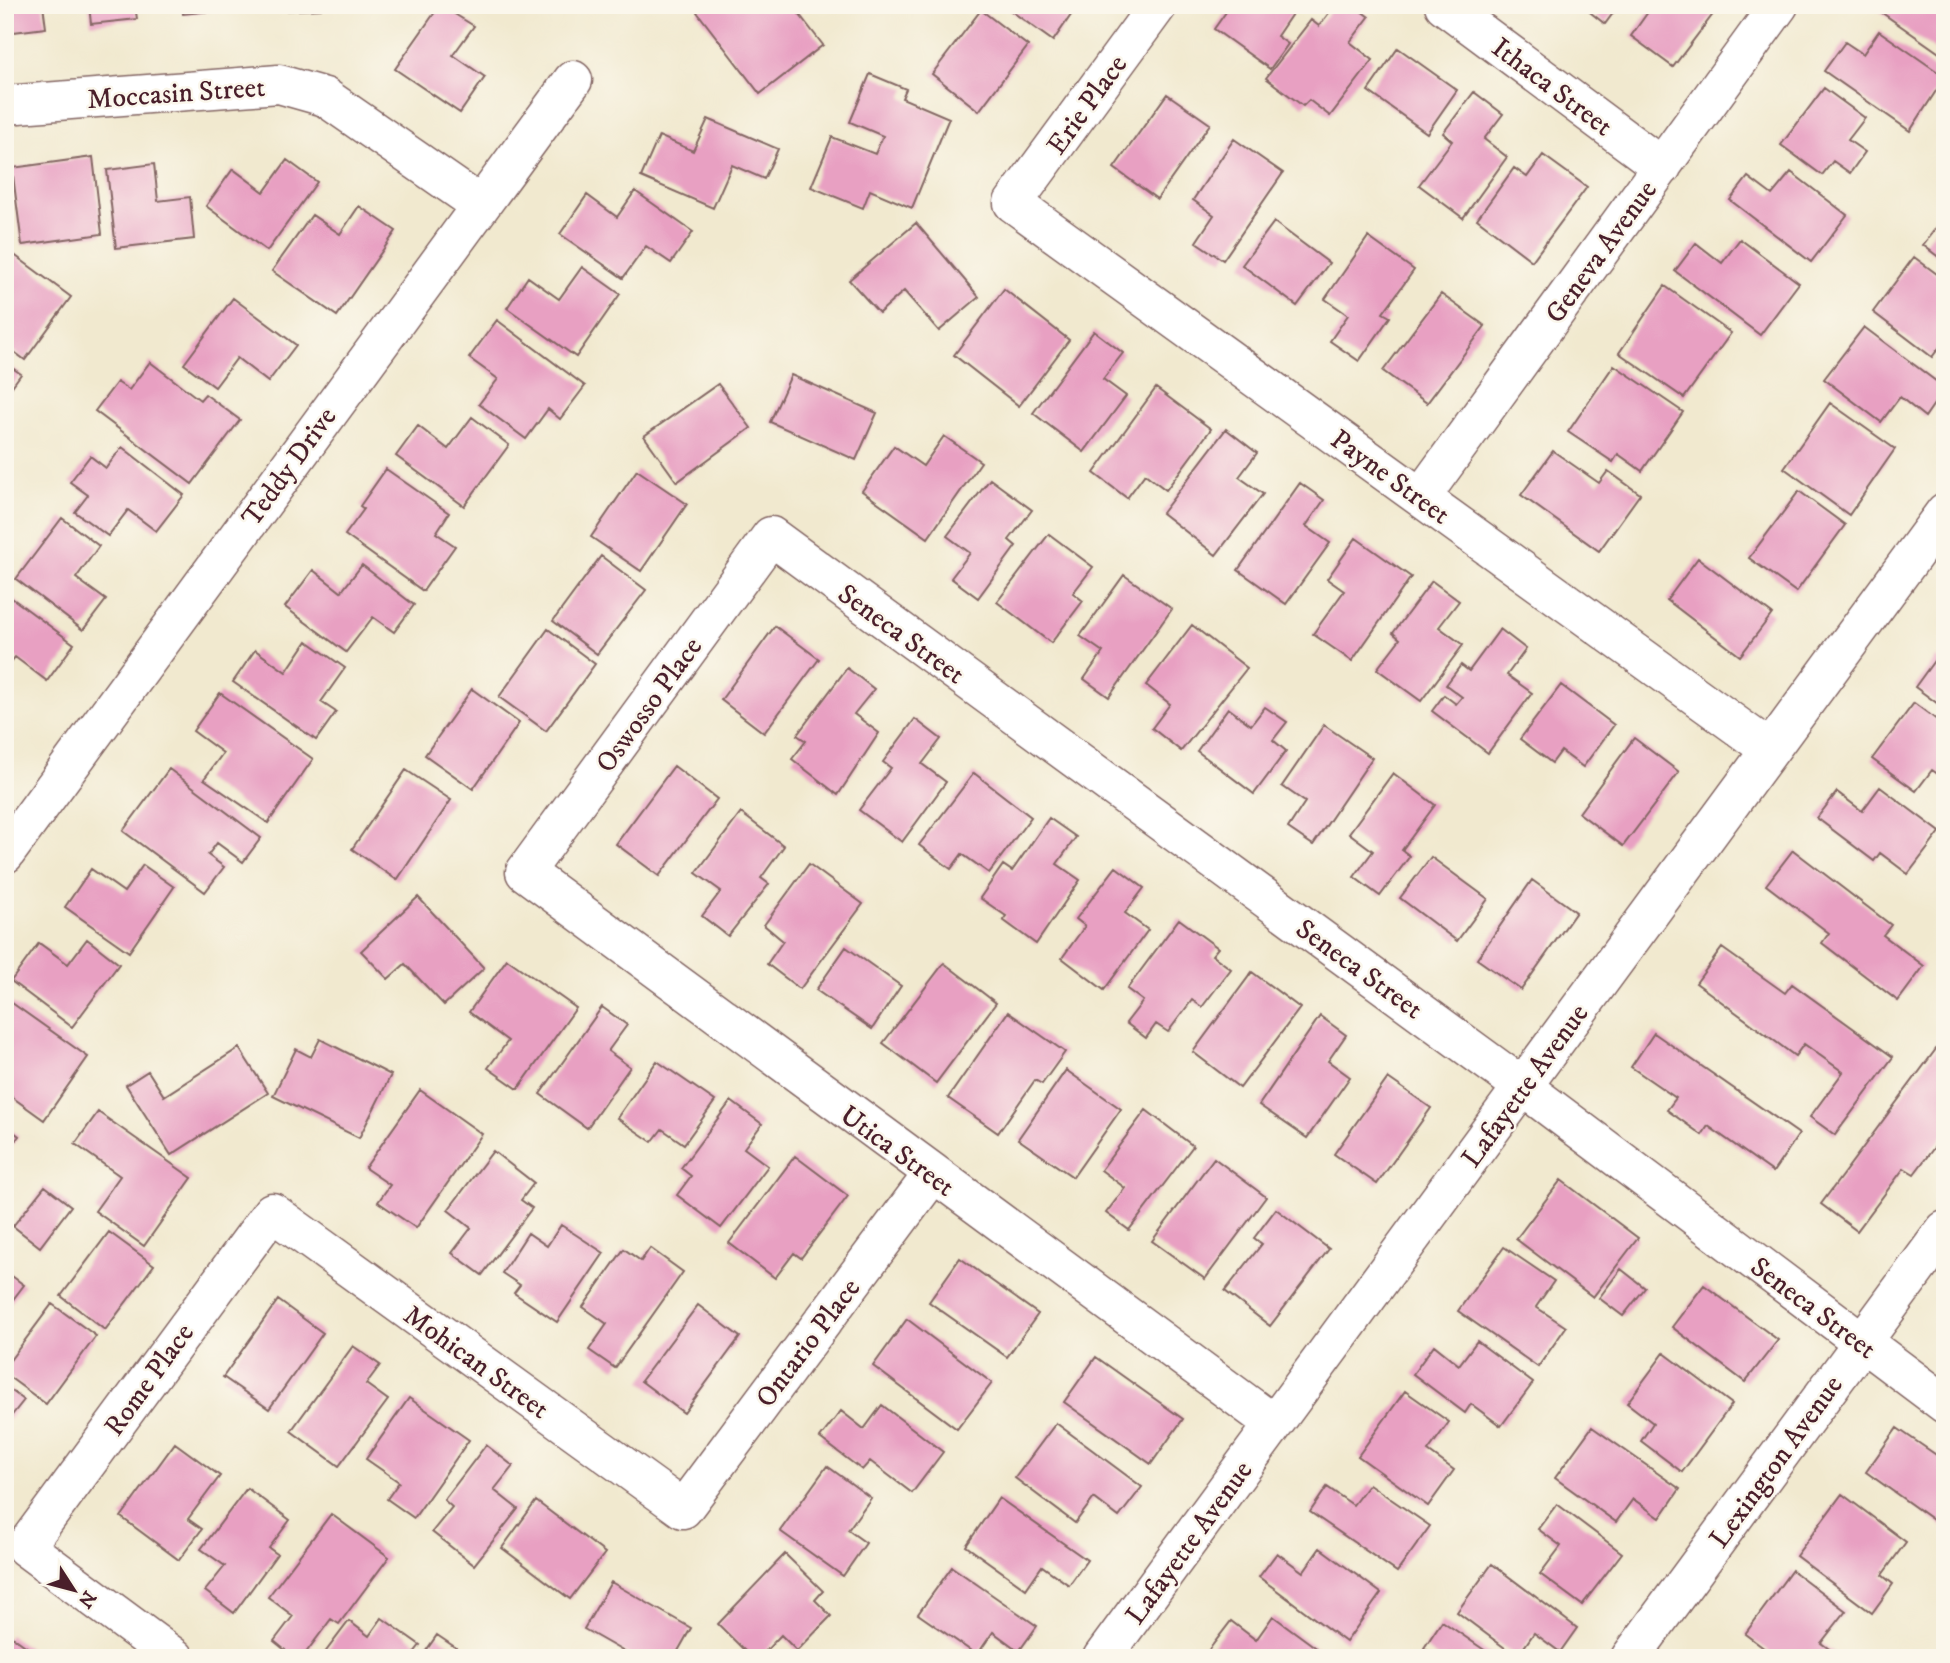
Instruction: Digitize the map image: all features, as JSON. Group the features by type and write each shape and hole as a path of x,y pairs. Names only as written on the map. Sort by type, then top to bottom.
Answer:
{"street":[{"name":"Erie Place","path":"1013,203 1158,5"},
{"name":"Ithaca Street","path":"1444,5 1662,167"},
{"name":"Geneva Avenue","path":"1420,496 1779,5"},
{"name":"Teddy Drive","path":"5,854 479,204 573,80"},
{"name":"Moccasin Street","path":"5,106 279,84 326,97 479,204"},
{"name":"Payne Street","path":"1013,203 1769,749"},
{"name":"Lafayette Avenue","path":"1102,1658 1945,512"},
{"name":"Oswosso Place","path":"525,872 771,536"},
{"name":"Seneca Street","path":"771,536 1522,1087 1861,1344 1945,1404"},
{"name":"Utica Street","path":"525,872 932,1175 1274,1424"},
{"name":"Ontario Place","path":"683,1509 932,1175"},
{"name":"Mohican Street","path":"272,1212 683,1509"},
{"name":"Rome Place","path":"175,1658 25,1547 272,1212"},
{"name":"Lexington Avenue","path":"1630,1658 1945,1230"}],"building":[{"path":"5,5 43,5 46,28 5,33"},
{"path":"89,5 135,5 137,19 91,24"},
{"path":"182,5 250,5 250,7 183,14"},
{"path":"273,5 321,5 321,9 274,11"},
{"path":"440,5 474,26 453,55 485,77 460,113 395,69"},
{"path":"706,5 792,5 823,45 760,94 697,12"},
{"path":"1009,5 1078,5 1053,41 1007,8"},
{"path":"1231,5 1298,5 1277,36 1288,44 1270,69 1214,29"},
{"path":"1335,5 1353,5 1369,17 1350,42 1373,60 1330,116 1309,100 1303,106 1266,78 1311,20 1319,26"},
{"path":"1581,5 1619,5 1605,24"},
{"path":"1653,5 1720,5 1673,67 1631,36"},
{"path":"1871,5 1945,5 1945,57"},
{"path":"981,10 1028,46 979,111 932,74"},
{"path":"1879,31 1945,77 1910,131 1824,71 1845,42 1863,54"},
{"path":"1398,48 1457,90 1427,133 1368,91"},
{"path":"870,74 906,89 902,98 949,118 912,208 870,190 863,208 811,187 832,137 875,154 883,136 850,122"},
{"path":"1824,88 1865,118 1848,140 1865,152 1850,173 1833,161 1822,175 1781,145"},
{"path":"1474,92 1503,114 1484,139 1507,157 1463,218 1419,185 1452,141 1443,133"},
{"path":"1167,94 1210,124 1157,199 1114,168"},
{"path":"708,119 778,149 764,179 732,165 713,208 641,177 659,136 693,151"},
{"path":"1234,139 1283,173 1223,260 1196,242 1214,215 1193,200"},
{"path":"1543,155 1587,187 1532,261 1477,219 1514,168 1527,177"},
{"path":"93,157 102,234 22,245 12,168"},
{"path":"287,160 317,182 267,251 206,206 233,169 264,192"},
{"path":"154,164 158,201 190,197 194,239 116,248 107,170"},
{"path":"1791,172 1847,215 1811,262 1730,200 1748,177 1772,195"},
{"path":"635,191 693,232 671,263 646,246 623,278 560,234 587,195 617,217"},
{"path":"359,206 396,231 337,316 272,271 312,215 340,234"},
{"path":"1945,216 1945,262 1923,245"},
{"path":"1274,222 1329,263 1297,306 1242,265"},
{"path":"916,223 979,297 939,331 904,291 879,313 849,280"},
{"path":"1368,237 1414,270 1383,313 1390,317 1359,361 1330,341 1348,315 1325,299"},
{"path":"1740,239 1799,283 1760,335 1675,271 1696,243 1722,263"},
{"path":"9,251 71,297 25,360 5,345 5,256"},
{"path":"1914,257 1945,280 1945,340 1932,357 1873,312"},
{"path":"582,267 620,294 576,357 507,308 528,277 559,299"},
{"path":"1665,286 1731,333 1684,398 1619,353"},
{"path":"1004,289 1069,340 1019,406 954,355"},
{"path":"1441,294 1485,326 1427,403 1383,371"},
{"path":"233,298 296,345 268,382 237,358 215,387 184,364"},
{"path":"497,320 585,386 560,419 548,409 526,439 479,404 498,379 469,358"},
{"path":"1864,327 1945,388 1925,417 1900,397 1881,422 1824,379"},
{"path":"1094,331 1123,353 1103,379 1126,396 1084,452 1033,413"},
{"path":"150,362 200,400 205,394 240,420 192,484 95,411 117,382 129,390"},
{"path":"5,363 21,374 5,396"},
{"path":"1614,365 1683,412 1642,471 1618,454 1613,462 1568,432"},
{"path":"791,375 877,413 856,460 770,422"},
{"path":"718,384 751,428 677,482 644,436"},
{"path":"1156,388 1211,429 1166,490 1145,474 1127,498 1094,473"},
{"path":"1830,403 1895,449 1849,515 1784,468"},
{"path":"472,417 509,445 464,506 396,456 418,426 448,449"},
{"path":"1226,429 1257,453 1239,477 1263,494 1216,555 1162,513"},
{"path":"944,436 981,462 928,538 862,491 894,446 923,466"},
{"path":"122,447 184,495 156,531 128,510 108,536 75,512 88,495 70,482 90,456 106,468"},
{"path":"1553,451 1599,483 1608,471 1640,494 1599,551 1521,495"},
{"path":"386,469 449,513 436,533 455,546 423,591 345,535 364,509 360,506"},
{"path":"637,470 687,504 641,571 591,537"},
{"path":"990,479 1032,510 1009,540 1016,546 978,598 951,578 970,553 947,536"},
{"path":"1300,483 1324,500 1306,526 1330,543 1286,604 1238,570"},
{"path":"1799,491 1845,525 1796,592 1749,558"},
{"path":"62,518 99,546 76,578 106,600 83,630 16,579"},
{"path":"1049,534 1093,567 1073,593 1083,601 1051,643 997,602"},
{"path":"1356,538 1411,577 1352,661 1313,634 1344,591 1327,579"},
{"path":"601,556 646,590 597,654 553,621"},
{"path":"1698,558 1772,614 1740,656 1667,600"},
{"path":"362,565 414,605 394,632 373,617 346,652 285,607 313,570 341,592"},
{"path":"1124,575 1172,609 1109,697 1084,679 1103,652 1080,636"},
{"path":"1432,581 1459,601 1439,627 1463,645 1421,701 1377,669 1400,639 1393,633"},
{"path":"5,593 74,644 47,681 15,657 5,669"},
{"path":"1192,625 1247,668 1181,751 1152,728 1170,704 1146,685"},
{"path":"775,626 819,659 764,733 721,700"},
{"path":"548,629 595,664 546,731 499,697"},
{"path":"1500,629 1526,649 1507,675 1532,693 1488,753 1432,711 1444,695 1456,704 1462,697 1446,685 1461,665 1469,671"},
{"path":"307,641 345,668 321,702 336,712 316,740 233,682 255,650 286,672"},
{"path":"1936,658 1945,664 1945,709 1915,687"},
{"path":"847,668 874,689 854,714 879,733 838,795 792,759 806,741 797,735"},
{"path":"1561,685 1614,725 1583,767 1561,751 1552,763 1520,739"},
{"path":"472,689 519,723 473,789 425,755"},
{"path":"220,693 313,759 268,823 204,779 223,753 193,731"},
{"path":"1914,703 1945,726 1945,779 1932,770 1916,791 1872,759"},
{"path":"1265,707 1287,722 1273,740 1286,751 1254,794 1197,751 1228,708 1251,725"},
{"path":"915,719 941,739 922,764 946,782 902,842 859,810 891,768 883,762"},
{"path":"1324,725 1372,758 1313,845 1288,828 1305,802 1282,786"},
{"path":"1634,738 1679,772 1623,846 1579,813"},
{"path":"674,766 717,799 659,876 616,844"},
{"path":"169,769 261,838 243,862 217,843 208,855 224,867 205,892 123,831"},
{"path":"406,770 451,800 397,880 352,849"},
{"path":"974,773 1031,817 989,873 962,854 951,869 919,845"},
{"path":"1393,773 1435,805 1402,850 1410,856 1380,896 1354,877 1373,851 1349,833"},
{"path":"1880,787 1940,832 1908,874 1880,853 1874,861 1817,818 1837,792 1862,811"},
{"path":"741,813 784,846 761,878 769,884 728,936 702,916 721,891 696,873"},
{"path":"1049,818 1076,837 1057,864 1080,880 1036,944 1003,920 1006,916 980,898 1003,865 1012,871"},
{"path":"1793,850 1891,925 1883,935 1924,966 1898,1001 1822,943 1829,933 1766,885"},
{"path":"1431,857 1488,899 1457,941 1400,898"},
{"path":"809,864 863,904 800,989 767,964 783,941 764,925"},
{"path":"143,865 174,887 129,952 65,907 91,869 124,892"},
{"path":"1116,867 1144,888 1125,913 1148,930 1104,990 1062,958 1085,926 1076,919"},
{"path":"1532,880 1576,912 1521,990 1477,959"},
{"path":"418,897 484,968 444,1005 405,964 388,979 361,951"},
{"path":"1179,919 1218,948 1212,955 1231,969 1202,1007 1192,1000 1168,1032 1156,1024 1146,1038 1126,1023 1143,1001 1127,989"},
{"path":"87,939 119,964 72,1027 11,981 39,943 68,964"},
{"path":"846,947 901,986 872,1029 816,990"},
{"path":"1722,948 1785,993 1792,984 1893,1057 1835,1135 1810,1117 1843,1072 1804,1044 1795,1056 1696,983"},
{"path":"507,959 576,1008 518,1089 488,1068 508,1041 469,1012"},
{"path":"944,963 996,1003 936,1083 883,1043"},
{"path":"1252,972 1300,1008 1240,1088 1193,1052"},
{"path":"5,998 88,1057 44,1120 5,1092"},
{"path":"602,1007 627,1025 608,1051 630,1067 587,1128 540,1094"},
{"path":"1008,1012 1065,1052 1042,1084 1035,1080 998,1133 948,1098"},
{"path":"1320,1016 1346,1035 1328,1061 1350,1077 1307,1138 1259,1105"},
{"path":"1654,1033 1799,1134 1773,1172 1708,1126 1702,1135 1667,1110 1676,1098 1631,1067"},
{"path":"1945,1037 1945,1133 1914,1174 1904,1168 1857,1231 1821,1204"},
{"path":"320,1039 391,1075 359,1138 273,1096 296,1049 311,1057"},
{"path":"239,1048 268,1093 171,1155 126,1085 148,1071 164,1096"},
{"path":"657,1061 715,1101 684,1144 662,1129 652,1142 617,1118"},
{"path":"1066,1070 1121,1109 1073,1177 1018,1139"},
{"path":"1388,1078 1431,1108 1377,1184 1334,1154"},
{"path":"420,1090 482,1134 416,1228 378,1202 390,1185 365,1168"},
{"path":"731,1101 762,1124 744,1148 768,1166 721,1228 677,1195 691,1176 681,1168"},
{"path":"1146,1110 1193,1146 1129,1230 1106,1213 1125,1188 1101,1170"},
{"path":"98,1112 192,1178 144,1246 95,1211 120,1176 75,1144"},
{"path":"5,1125 19,1136 5,1154"},
{"path":"493,1151 534,1183 521,1200 532,1208 482,1275 452,1253 471,1228 448,1210"},
{"path":"795,1156 848,1196 801,1258 794,1253 775,1278 729,1243"},
{"path":"1214,1158 1266,1197 1205,1279 1152,1241"},
{"path":"1561,1180 1638,1238 1593,1297 1516,1239"},
{"path":"45,1186 71,1206 40,1247 13,1226"},
{"path":"1276,1209 1329,1249 1270,1326 1225,1291 1262,1244 1254,1238"},
{"path":"561,1225 604,1253 557,1322 514,1293 520,1285 502,1273 528,1233 547,1246"},
{"path":"109,1232 154,1265 105,1330 61,1296"},
{"path":"1504,1247 1554,1281 1536,1307 1566,1327 1538,1367 1458,1311"},
{"path":"650,1248 683,1272 615,1368 589,1350 607,1324 583,1307 624,1249 641,1261"},
{"path":"960,1258 1038,1314 1007,1357 929,1302"},
{"path":"1621,1269 1645,1288 1623,1316 1599,1298"},
{"path":"5,1271 24,1285 5,1310"},
{"path":"1704,1285 1778,1340 1745,1382 1672,1327"},
{"path":"278,1300 323,1333 269,1409 223,1377"},
{"path":"52,1304 96,1336 46,1404 5,1374 5,1367"},
{"path":"698,1305 740,1337 684,1413 641,1381"},
{"path":"907,1319 992,1383 957,1429 873,1366"},
{"path":"1477,1341 1533,1383 1501,1426 1471,1404 1465,1413 1413,1374 1434,1345 1459,1365"},
{"path":"353,1346 380,1365 366,1384 388,1400 339,1466 291,1431"},
{"path":"1664,1353 1732,1404 1682,1472 1641,1441 1653,1423 1627,1403"},
{"path":"1096,1357 1183,1419 1151,1464 1064,1402"},
{"path":"5,1386 24,1400 5,1424"},
{"path":"1405,1391 1449,1422 1428,1451 1454,1470 1428,1506 1358,1456"},
{"path":"409,1398 469,1440 414,1518 387,1499 399,1482 366,1459"},
{"path":"882,1405 943,1452 912,1493 870,1461 862,1470 820,1438 841,1411 864,1429"},
{"path":"1056,1423 1142,1487 1119,1517 1094,1498 1075,1523 1015,1478"},
{"path":"1592,1427 1680,1489 1660,1518 1633,1499 1616,1522 1555,1478"},
{"path":"1897,1428 1945,1461 1943,1527 1866,1472"},
{"path":"175,1443 220,1476 188,1519 202,1529 179,1560 121,1517"},
{"path":"486,1445 513,1466 494,1490 518,1509 474,1565 432,1532 452,1507 444,1500"},
{"path":"827,1466 871,1498 848,1530 866,1543 843,1576 780,1531"},
{"path":"1369,1484 1430,1526 1397,1572 1310,1512 1327,1487 1353,1505"},
{"path":"247,1488 290,1520 269,1548 277,1554 234,1613 205,1591 225,1566 201,1549"},
{"path":"1842,1494 1906,1542 1882,1575 1893,1584 1872,1613 1796,1556"},
{"path":"999,1498 1087,1560 1069,1585 1042,1566 1026,1589 966,1546"},
{"path":"536,1501 605,1553 570,1599 502,1548"},
{"path":"1557,1504 1622,1553 1582,1605 1540,1574 1561,1546 1538,1529"},
{"path":"331,1514 389,1557 339,1624 331,1619 302,1658 295,1658 274,1641 293,1616 268,1597"},
{"path":"1320,1548 1381,1593 1346,1642 1259,1577 1277,1553 1303,1572"},
{"path":"785,1554 823,1591 815,1600 831,1616 797,1651 781,1635 759,1658 752,1658 718,1624"},
{"path":"1492,1564 1577,1628 1560,1652 1534,1633 1517,1657 1457,1612"},
{"path":"952,1567 1037,1626 1019,1651 993,1632 977,1655 918,1614"},
{"path":"1792,1570 1846,1611 1821,1643 1836,1654 1833,1658 1777,1658 1745,1634"},
{"path":"611,1582 691,1628 674,1658 635,1658 584,1629"},
{"path":"1273,1616 1330,1658 1217,1658 1208,1651 1231,1621 1256,1640"},
{"path":"382,1618 420,1645 410,1658 321,1658 349,1621 369,1636"},
{"path":"1442,1621 1496,1658 1438,1658 1424,1648"},
{"path":"10,1635 42,1658 5,1658 5,1642"},
{"path":"437,1635 471,1658 421,1658"}]}
